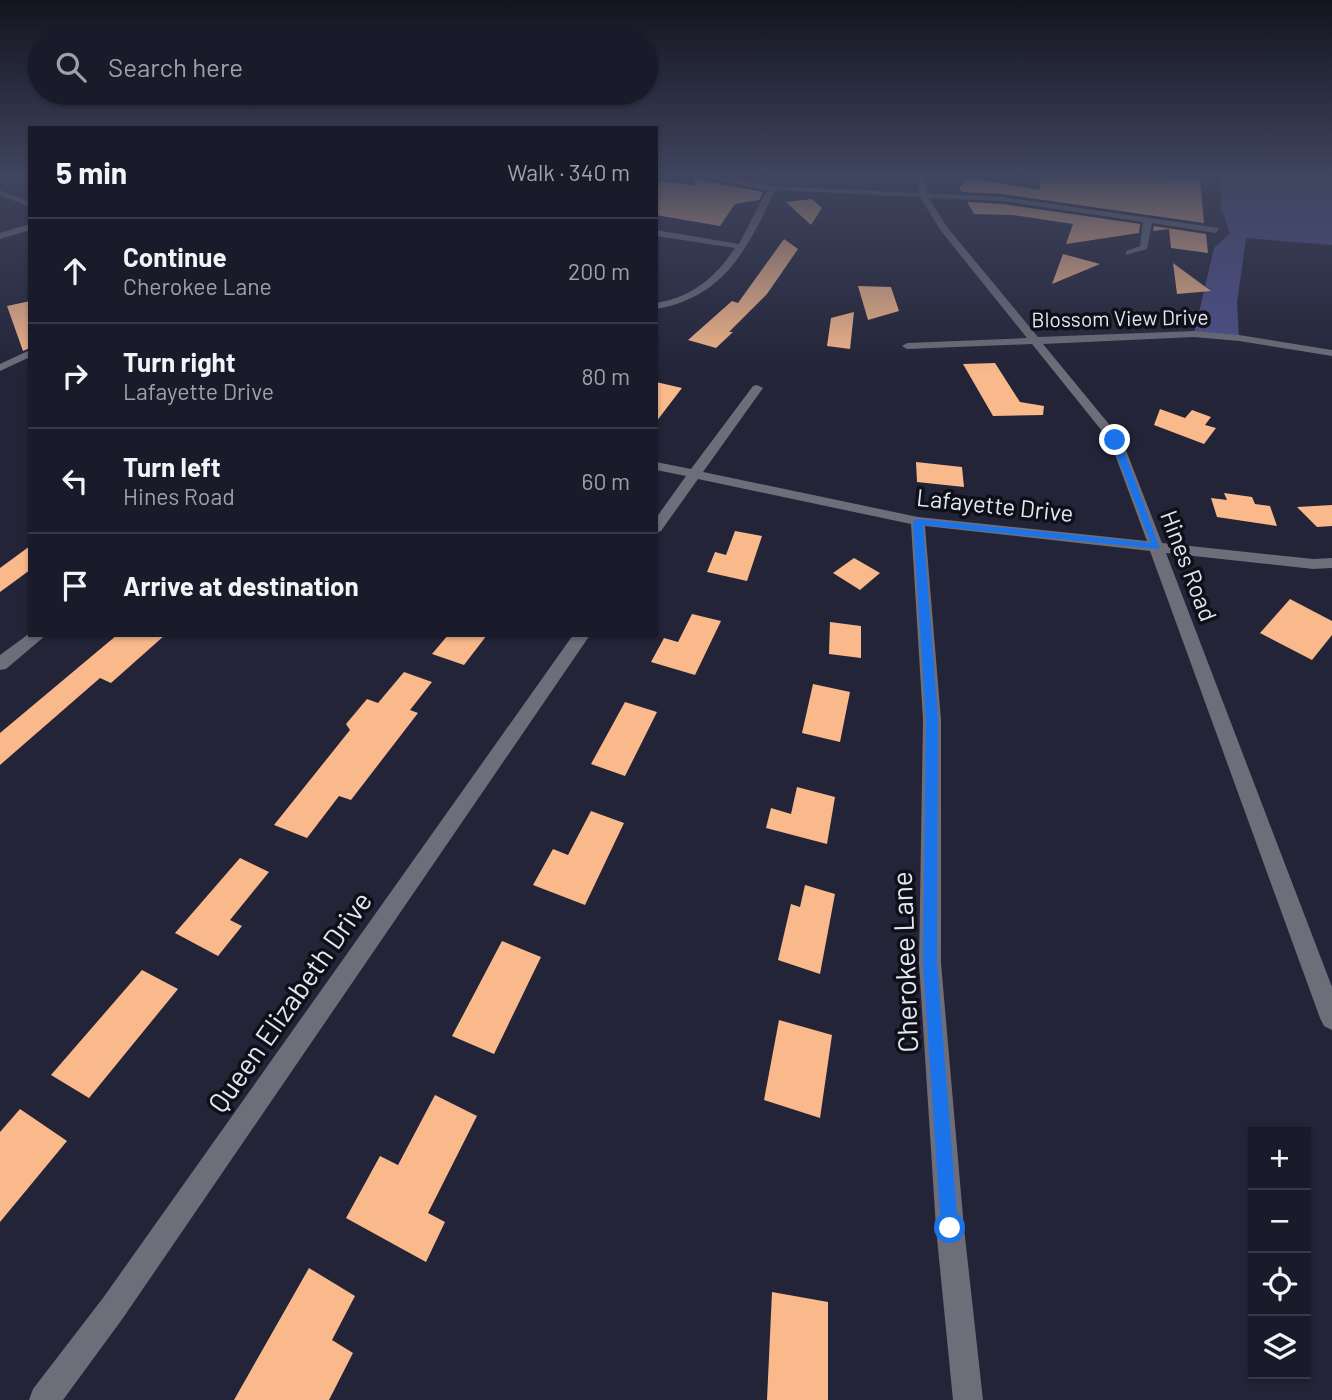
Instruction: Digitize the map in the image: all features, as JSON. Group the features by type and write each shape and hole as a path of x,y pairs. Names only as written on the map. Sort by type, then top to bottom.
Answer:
{"street":[{"path":"708,241 743,247"},
{"path":"658,306 699,292 746,241"},
{"name":"Hines Road","path":"954,241 1115,440 1332,1018"},
{"path":"1129,253 1139,251 1144,247 1145,241"},
{"name":"Blossom View Drive","path":"907,346 1212,335 1332,353"},
{"path":"0,369 28,354"},
{"path":"658,525 757,388"},
{"name":"Lafayette Drive","path":"658,466 918,522 1313,564 1332,563"},
{"name":"Cherokee Lane","path":"918,522 932,720 930,963 950,1228 968,1400"},
{"path":"0,664 35,637"},
{"name":"Queen Elizabeth Drive","path":"44,1400 113,1308 581,637"}],"shaded area":[{"path":"1221,241 1246,241 1237,303 1239,338 1194,334 1214,248"},
{"path":"1287,241 1332,241 1332,245"}],"building":[{"path":"782,241 787,241 798,249 767,294 716,348 688,340 732,301 738,303"},
{"path":"1170,241 1207,241 1208,253 1171,248"},
{"path":"1063,254 1100,264 1052,284"},
{"path":"1173,263 1211,291 1177,294"},
{"path":"858,286 891,287 899,311 868,320"},
{"path":"28,301 28,349 23,351 7,306"},
{"path":"854,312 850,349 827,346 831,318"},
{"path":"995,363 1020,402 1044,406 1043,415 993,416 963,364"},
{"path":"658,382 682,388 658,419"},
{"path":"1160,409 1185,418 1192,410 1211,417 1205,425 1216,428 1204,444 1154,425"},
{"path":"916,462 962,467 964,487 917,482"},
{"path":"1224,493 1252,497 1255,504 1270,506 1277,526 1217,517 1211,498 1227,500"},
{"path":"1332,505 1332,526 1317,527 1297,507"},
{"path":"735,531 762,536 747,581 707,572 715,552 726,555"},
{"path":"28,547 28,571 0,592 0,568"},
{"path":"854,558 880,573 860,590 833,573"},
{"path":"1290,599 1332,621 1332,635 1312,660 1260,633"},
{"path":"692,614 721,621 695,675 651,662 664,638 678,642"},
{"path":"830,622 861,626 861,658 829,654"},
{"path":"115,637 163,637 111,683 100,678 0,765 0,733"},
{"path":"446,637 485,637 464,665 432,654"},
{"path":"404,672 432,682 410,710 418,713 351,800 339,796 307,838 274,825 350,730 346,724 367,699 378,703"},
{"path":"813,684 850,692 840,742 802,733"},
{"path":"625,702 657,712 625,776 591,764"},
{"path":"797,787 835,797 827,844 766,828 771,808 791,814"},
{"path":"591,811 624,823 585,905 533,885 553,849 568,855"},
{"path":"240,858 269,872 230,920 242,926 218,956 175,933"},
{"path":"805,885 835,894 820,974 778,960 791,904 800,907"},
{"path":"502,941 541,957 494,1054 452,1036"},
{"path":"142,970 178,989 89,1098 51,1075"},
{"path":"779,1020 832,1035 820,1118 764,1100"},
{"path":"435,1095 477,1116 428,1213 445,1222 426,1262 346,1218 380,1156 398,1165"},
{"path":"20,1109 67,1141 0,1222 0,1132"},
{"path":"309,1268 355,1296 332,1340 353,1353 329,1400 234,1400"},
{"path":"772,1292 828,1302 828,1400 767,1400"}],"route":[{"path":"950,1228 930,963 932,720 918,522 1157,546 1115,440"}]}
